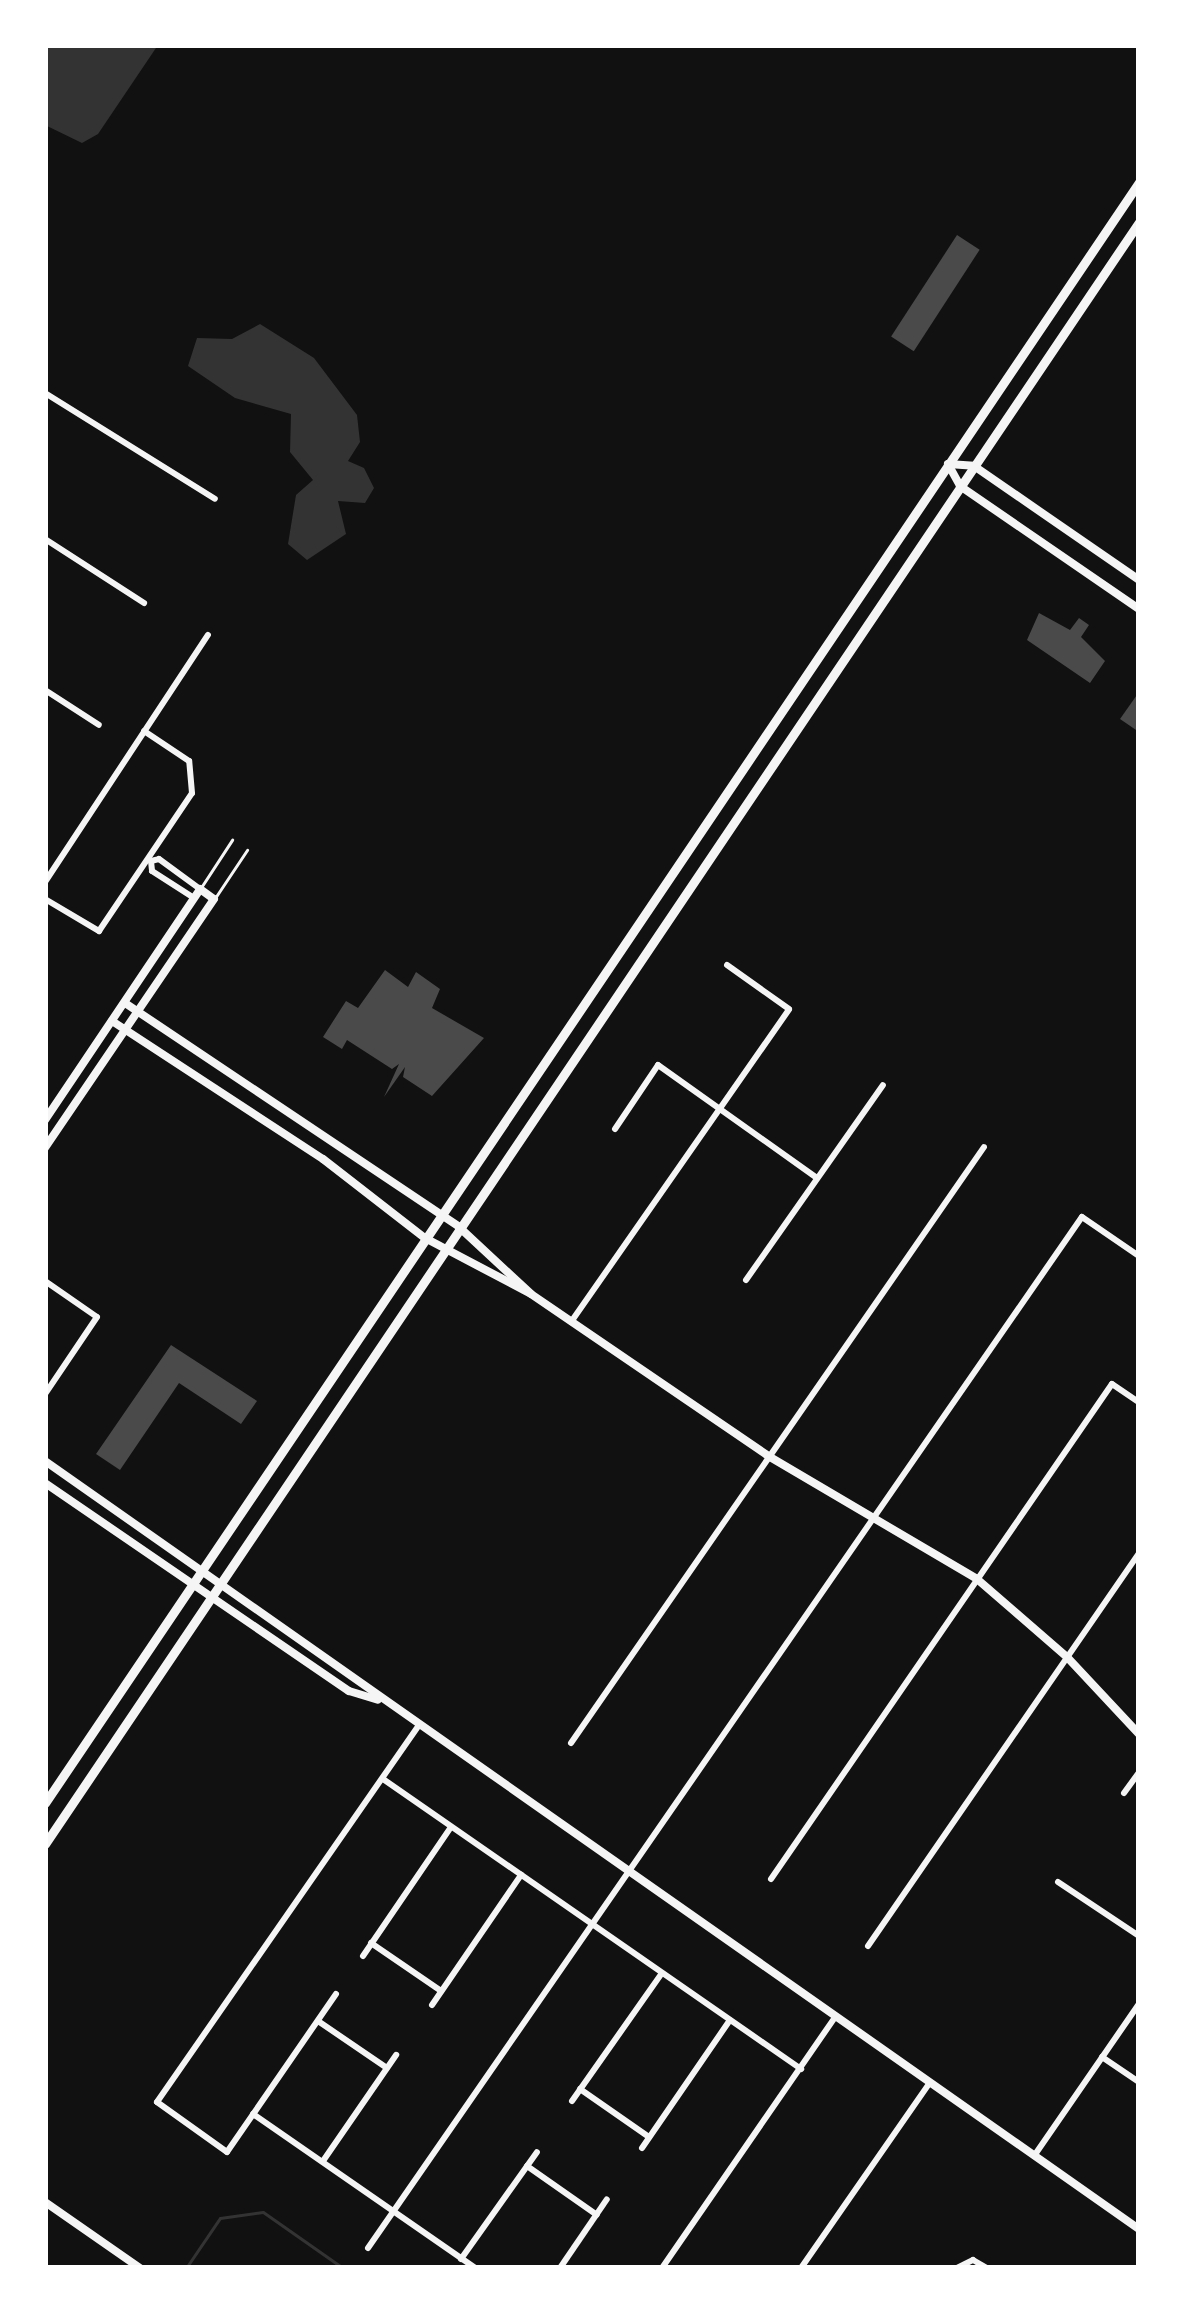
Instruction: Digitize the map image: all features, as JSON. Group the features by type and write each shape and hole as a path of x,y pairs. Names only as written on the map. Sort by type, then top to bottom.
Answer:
{"main road":[{"path":"45,1802 1139,182"},
{"path":"45,1844 1139,222"},
{"path":"1053,306 1072,319"},
{"path":"799,684 818,697"},
{"path":"718,804 738,816"},
{"path":"629,934 649,947"},
{"path":"535,1076 553,1089"},
{"path":"345,1356 363,1370"},
{"path":"61,1778 81,1790"}],"street":[{"path":"45,393 215,499"},
{"path":"948,464 974,466 1139,580"},
{"path":"948,464 960,487 1139,609"},
{"path":"45,539 144,603"},
{"path":"45,882 208,635"},
{"path":"45,689 99,725"},
{"path":"45,899 99,931 151,861 191,793 195,769 144,731"},
{"path":"151,861 176,871 197,894"},
{"path":"45,1148 214,899 168,881 151,861"},
{"path":"168,881 176,871"},
{"path":"45,1120 197,894"},
{"path":"571,1322 789,1009 727,965"},
{"path":"124,1003 459,1227 531,1294"},
{"path":"112,1021 306,1148 425,1238 531,1294 770,1457 977,1580 1067,1657 1139,1734"},
{"path":"615,1129 658,1065 817,1178"},
{"path":"746,1280 883,1085"},
{"path":"571,1743 983,1147"},
{"path":"368,2248 1082,1217 1139,1256"},
{"path":"45,1281 97,1317 45,1394"},
{"path":"771,1879 1112,1384 1139,1402"},
{"path":"45,1461 356,1674 380,1700 1139,2229"},
{"path":"61,1471 47,1485 349,1690 380,1700"},
{"path":"868,1946 1139,1553"},
{"path":"336,1994 227,2152 157,2102 418,1726"},
{"path":"1124,1793 1139,1772"},
{"path":"382,1779 801,2069"},
{"path":"363,1956 451,1827"},
{"path":"432,2005 521,1875"},
{"path":"1058,1882 1139,1936"},
{"path":"371,1943 441,1991"},
{"path":"572,2101 662,1972"},
{"path":"1034,2156 1139,2003"},
{"path":"662,2268 834,2019"},
{"path":"642,2148 730,2020"},
{"path":"318,2021 387,2068"},
{"path":"323,2162 395,2055"},
{"path":"1102,2057 1139,2082"},
{"path":"801,2268 928,2085"},
{"path":"580,2090 649,2138"},
{"path":"253,2114 475,2268"},
{"path":"461,2259 537,2152"},
{"path":"527,2167 597,2215"},
{"path":"560,2268 608,2200"},
{"path":"45,2202 140,2268"},
{"path":"957,2268 968,2260 987,2268"}],"lane":[{"path":"197,894 232,840"},
{"path":"214,899 247,850"}],"shaded area":[{"path":"45,45 158,45 98,134 82,143 45,125"},
{"path":"260,324 314,358 357,415 360,442 348,461 364,468 374,488 365,503 338,501 346,534 307,560 288,544 296,495 313,480 290,452 291,414 235,398 188,366 197,338 232,339"}],"building":[{"path":"957,235 980,250 914,351 891,336"},
{"path":"1039,613 1070,630 1079,618 1089,625 1081,637 1105,661 1090,683 1027,640"},
{"path":"1139,692 1139,732 1120,719"},
{"path":"385,970 408,987 416,972 440,989 432,1008 484,1038 432,1096 403,1077 405,1067 384,1097 399,1064 392,1069 347,1040 342,1049 323,1037 346,1001 358,1008"},
{"path":"171,1345 257,1401 241,1424 179,1383 120,1470 96,1454"}],"waterway":[{"path":"186,2268 220,2218 263,2212 343,2268"}]}
